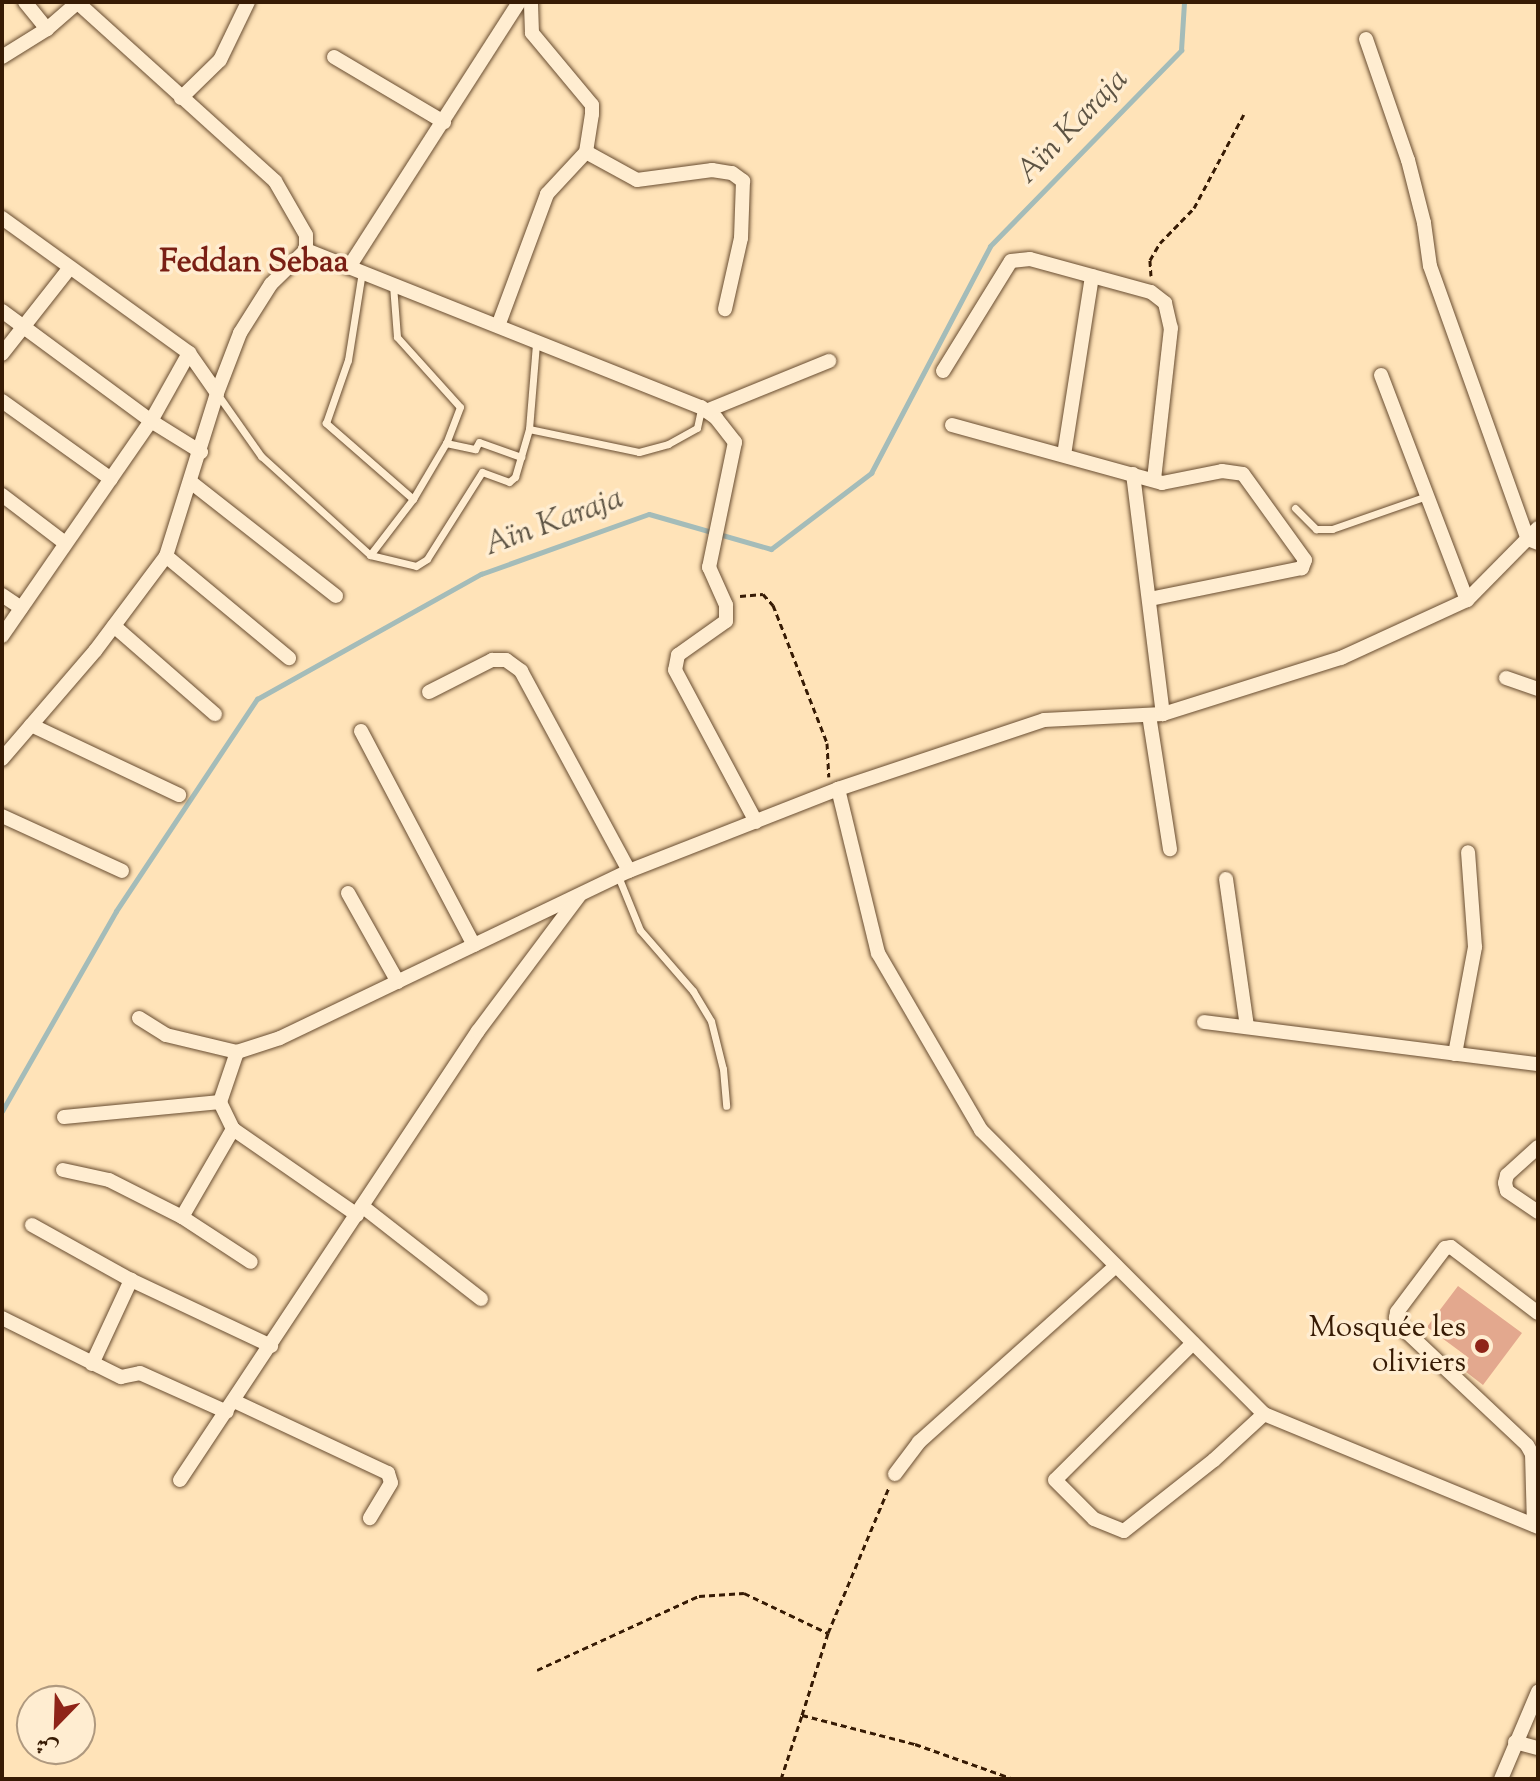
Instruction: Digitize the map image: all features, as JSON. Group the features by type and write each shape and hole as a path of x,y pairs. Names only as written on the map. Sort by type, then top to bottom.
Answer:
{"street":[{"path":"25,2 47,29"},
{"path":"2,57 47,29 77,2 275,181 306,235 306,250 271,284 254,308 217,393 192,483 166,556 114,626 2,759"},
{"path":"181,98 220,60 248,2"},
{"path":"355,269 519,2"},
{"path":"498,326 547,194 586,152 592,105 532,33 531,2"},
{"path":"139,1018 166,1035 237,1052 280,1038 624,874 834,791 1044,720 1156,714 1341,658 1467,600 1535,536 1430,266 1424,223 1408,160 1366,39"},
{"path":"334,57 444,122"},
{"path":"586,152 637,180 712,170 732,173 743,181 741,238 725,309"},
{"path":"2,218 189,353 217,393"},
{"path":"306,250 393,282 703,409 735,442 716,521 709,567 723,597 726,621 678,655 675,670 756,822"},
{"path":"943,371 1011,261 1030,259 1151,292 1165,303 1171,328 1154,480"},
{"path":"2,354 69,269"},
{"path":"1064,455 1092,276"},
{"path":"2,311 151,421 201,452"},
{"path":"2,636 151,421 189,353"},
{"path":"703,409 829,361"},
{"path":"1381,375 1467,600"},
{"path":"2,401 111,479"},
{"path":"952,425 1162,483 1222,471 1243,474 1305,560 1302,568 1149,599"},
{"path":"1133,474 1149,599 1156,714 1170,849"},
{"path":"192,483 336,596"},
{"path":"2,495 65,543"},
{"path":"166,556 289,658"},
{"path":"2,595 21,608"},
{"path":"114,626 215,714"},
{"path":"429,692 492,660 506,660 521,671 624,874"},
{"path":"1506,678 1538,689"},
{"path":"31,725 179,795"},
{"path":"361,731 474,945"},
{"path":"834,791 878,953 981,1130 1264,1414 1536,1526 1532,1454 1527,1445 1399,1325 1396,1318 1397,1312 1445,1248 1451,1247 1538,1313"},
{"path":"2,816 122,871"},
{"path":"1455,1054 1475,947 1468,852"},
{"path":"1226,879 1247,1027"},
{"path":"348,893 398,982"},
{"path":"180,1480 478,1031 580,894"},
{"path":"1204,1022 1538,1064"},
{"path":"237,1052 220,1102 233,1129 360,1210 481,1299"},
{"path":"64,1117 220,1102"},
{"path":"182,1217 233,1129"},
{"path":"1538,1147 1507,1175 1505,1183 1507,1191 1538,1212"},
{"path":"63,1170 109,1180 182,1217 251,1262"},
{"path":"32,1225 131,1280 271,1346"},
{"path":"895,1474 919,1442 1116,1266"},
{"path":"92,1364 131,1280"},
{"path":"2,1318 121,1377 140,1373 388,1473 391,1483 370,1518"},
{"path":"1193,1343 1055,1480 1094,1519 1124,1531 1214,1460 1264,1414"},
{"path":"1501,1779 1538,1692"},
{"path":"1515,1742 1538,1748"}],"lane":[{"path":"355,269 348,360 326,423 413,499"},
{"path":"370,555 413,499 446,443 460,407 397,337 393,282"},
{"path":"217,393 261,456 370,555 416,566 427,559 482,472 509,482 521,457 529,429 536,343"},
{"path":"529,429 639,452 668,444 697,428 703,409"},
{"path":"446,443 475,449 479,442 521,457"},
{"path":"1295,508 1316,529 1332,529 1427,496"},
{"path":"624,874 628,909 640,930 693,991 711,1021 723,1069 726,1106"}],"path":[{"path":"1151,292 1150,260 1160,243 1194,208 1244,114"},
{"path":"723,597 763,594 773,605 827,743 834,791"},
{"path":"781,1779 828,1633 895,1474"},
{"path":"537,1670 699,1596 744,1593 828,1633"},
{"path":"802,1715 915,1744 1014,1779"}],"building":[{"name":"Mosquée les oliviers","path":"1458,1286 1522,1333 1483,1385 1461,1368 1469,1358 1427,1327"}],"waterway":[{"name":"Aïn Karaja","path":"2,1111 116,911 257,699 481,574 649,514 771,549 871,473 990,246 1181,50 1184,2"}],"place":[{"name":"Mosquée les oliviers","path":"1482,1346"}],"district":[{"name":"Feddan Sebaa","path":"254,263"}]}
